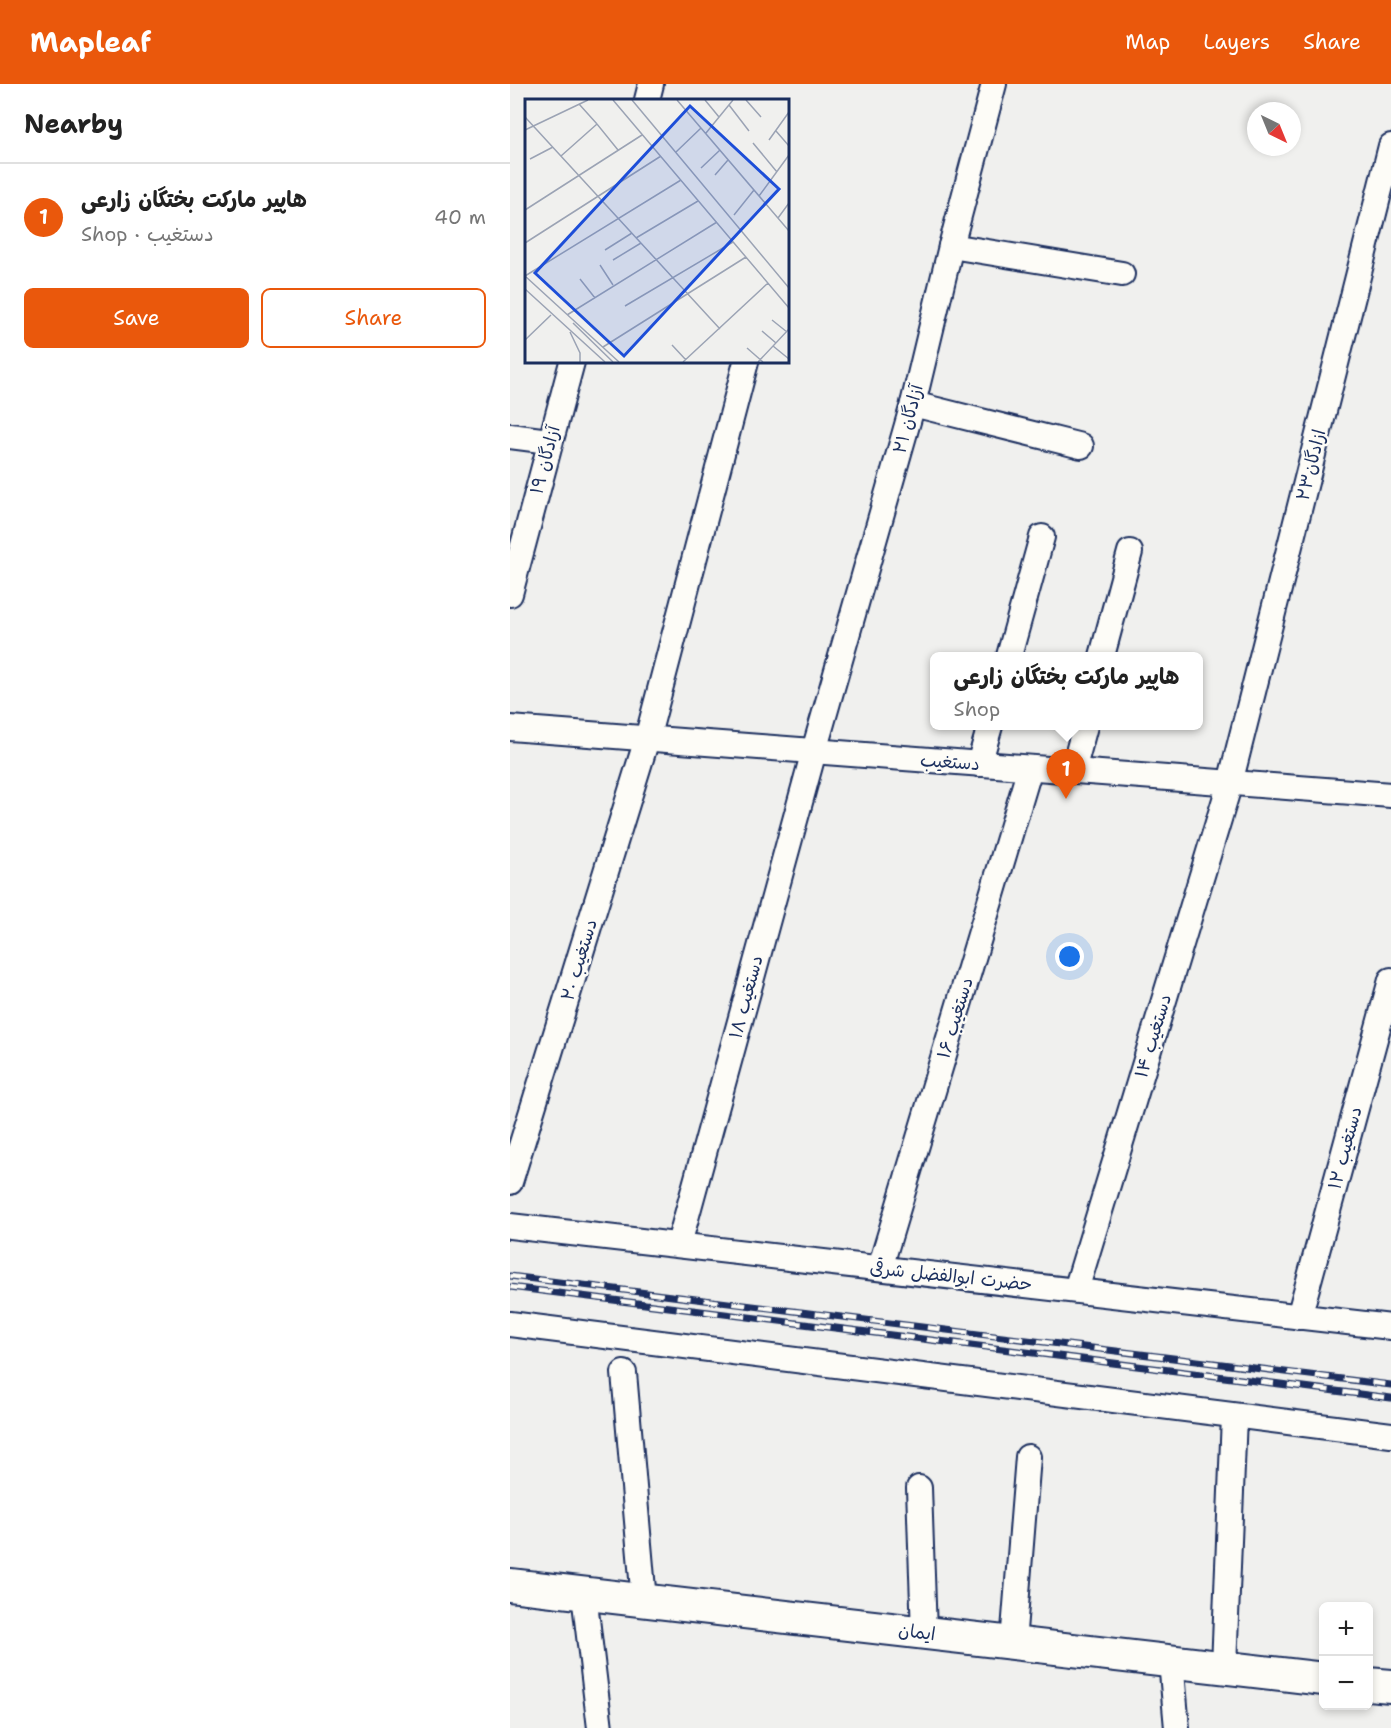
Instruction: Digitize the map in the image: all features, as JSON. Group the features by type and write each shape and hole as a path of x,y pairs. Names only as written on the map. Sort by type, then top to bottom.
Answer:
{"street":[{"path":"646,99 651,84"},
{"name":"۲۱ آزادگان","path":"814,751 913,404 951,246 994,84"},
{"name":"۲۳ازادگان","path":"1230,783 1391,146"},
{"path":"951,246 1122,274"},
{"name":"۱۹ آزادگان","path":"510,594 549,441 572,363"},
{"name":"دستغیب ۲۰","path":"510,1182 647,739 746,363"},
{"path":"913,404 1081,446"},
{"path":"510,436 549,441"},
{"path":"1010,652 1042,537"},
{"path":"1103,652 1130,552"},
{"name":"دستغیب","path":"510,728 1391,795"},
{"path":"979,764 989,730"},
{"path":"1073,771 1083,730"},
{"name":"دستغیب ۱۸","path":"679,1244 814,751"},
{"name":"دستغیب ۱۶","path":"880,1268 1030,768"},
{"name":"دستغیب ۱۴","path":"1076,1290 1230,783"},
{"name":"دستغیب ۱۲","path":"1299,1317 1391,980"},
{"name":"حضرت ابوالفضل شرقی","path":"510,1226 1391,1327"},
{"path":"510,1324 1391,1435"},
{"path":"624,1373 644,1600"},
{"path":"1224,1667 1234,1416"},
{"path":"1013,1643 1028,1457"},
{"path":"919,1488 924,1633"},
{"name":"ایمان","path":"510,1585 1319,1679"},
{"path":"584,1594 600,1728"},
{"path":"1172,1661 1177,1728"},
{"path":"1373,1684 1391,1686"}],"railway":[{"path":"510,1276 1391,1385"},
{"path":"510,1287 1391,1398"}],"place":[{"name":"هاپیر مارکت بختگان زارعی","path":"1066,799"}]}
